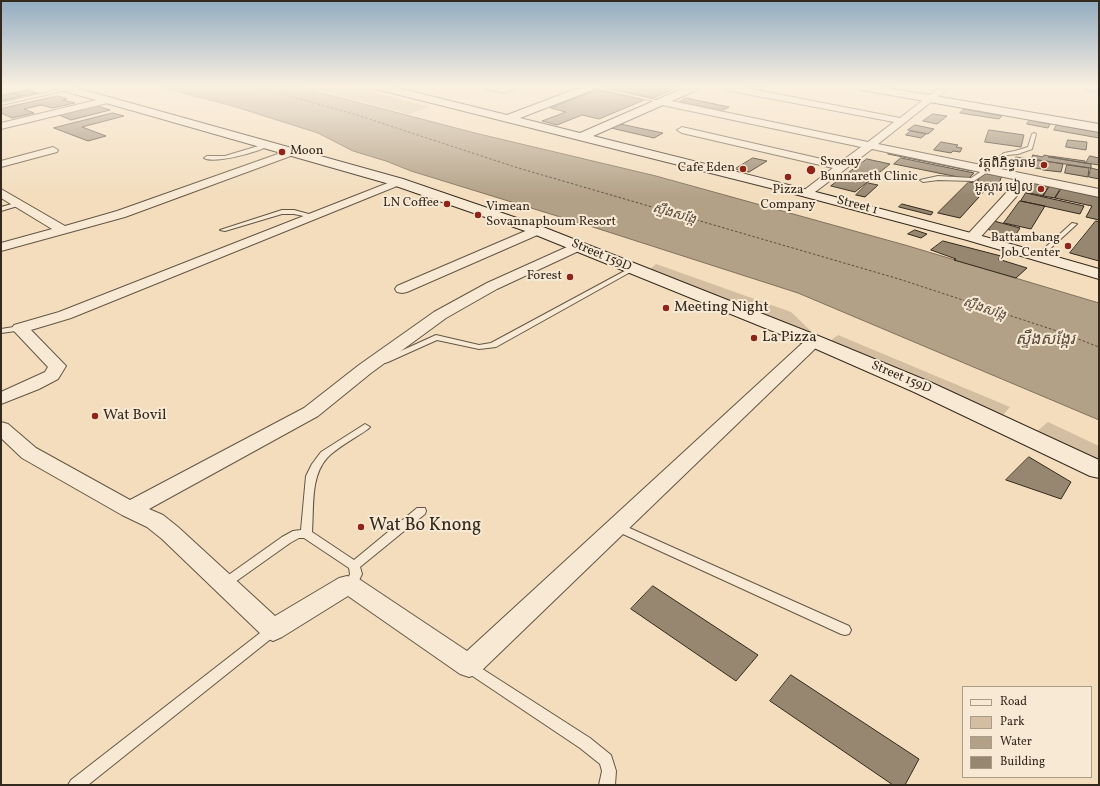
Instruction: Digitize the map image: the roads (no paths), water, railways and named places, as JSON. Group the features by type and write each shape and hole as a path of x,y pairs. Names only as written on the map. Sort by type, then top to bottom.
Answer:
{"street":[{"name":"Street 159D","path":"192,124 398,182 537,230 814,341 929,390 1099,470"},
{"name":"Street 1","path":"526,124 807,193 973,237 1099,274"},
{"path":"581,137 612,124"},
{"path":"692,124 682,130 842,167"},
{"path":"768,124 1099,193"},
{"path":"807,193 898,124"},
{"path":"1074,124 1099,128"},
{"path":"1,164 53,150"},
{"path":"1,247 121,214 292,152"},
{"path":"973,237 1026,178"},
{"path":"1,399 33,386 52,375 57,366 20,328 65,315 398,182"},
{"path":"1,193 63,230"},
{"path":"402,288 537,230"},
{"path":"130,510 311,412 365,368 440,315 492,286 578,246"},
{"path":"1,428 29,453 130,510 155,521 170,533 273,630 346,585 352,576 468,666 814,341"}],"lane":[{"path":"923,180 938,178 972,180 1006,154 1030,148 1034,134"},
{"path":"207,158 225,158 267,145"},
{"path":"1,209 19,204"},
{"path":"223,230 282,212 294,212 313,216"},
{"path":"1039,256 1074,224"},
{"path":"365,368 436,337 479,347 493,345 632,269"},
{"path":"1,331 20,328"},
{"path":"306,534 311,476 317,464 325,454 365,427"},
{"path":"224,584 286,540 297,534 306,534 352,576 421,511"},
{"path":"616,526 845,630"},
{"path":"76,785 273,630"},
{"path":"468,666 585,743 606,760 609,771 606,785"}],"water":[{"name":"ស្ទឹងសង្កែរ","path":"289,124 439,124 656,176 905,245 1099,303 1099,420 798,293 596,228 411,171 386,161 353,151 318,133"}],"place":[{"name":"Moon","path":"282,152"},
{"name":"វត្តពិភិទ្ធារាម","path":"1044,165"},
{"name":"Cafe Eden","path":"743,169"},
{"name":"Svoeuy Bunnareth Clinic","path":"811,170"},
{"name":"Pizza Company","path":"788,177"},
{"name":"អូស្ការ មៀល","path":"1041,189"},
{"name":"LN Coffee","path":"447,204"},
{"name":"Vimean Sovannaphoum Resort","path":"478,215"},
{"name":"Battambang Job Center","path":"1068,246"},
{"name":"Forest","path":"570,277"},
{"name":"Meeting Night","path":"666,308"},
{"name":"La Pizza","path":"754,338"},
{"name":"Wat Bovil","path":"95,416"},
{"name":"Wat Bo Knong","path":"361,527"}],"water label":[{"name":"ស្ទឹងសង្កែ","path":"674,215"},
{"name":"ស្ទឹងសង្កែ","path":"984,310"}]}
